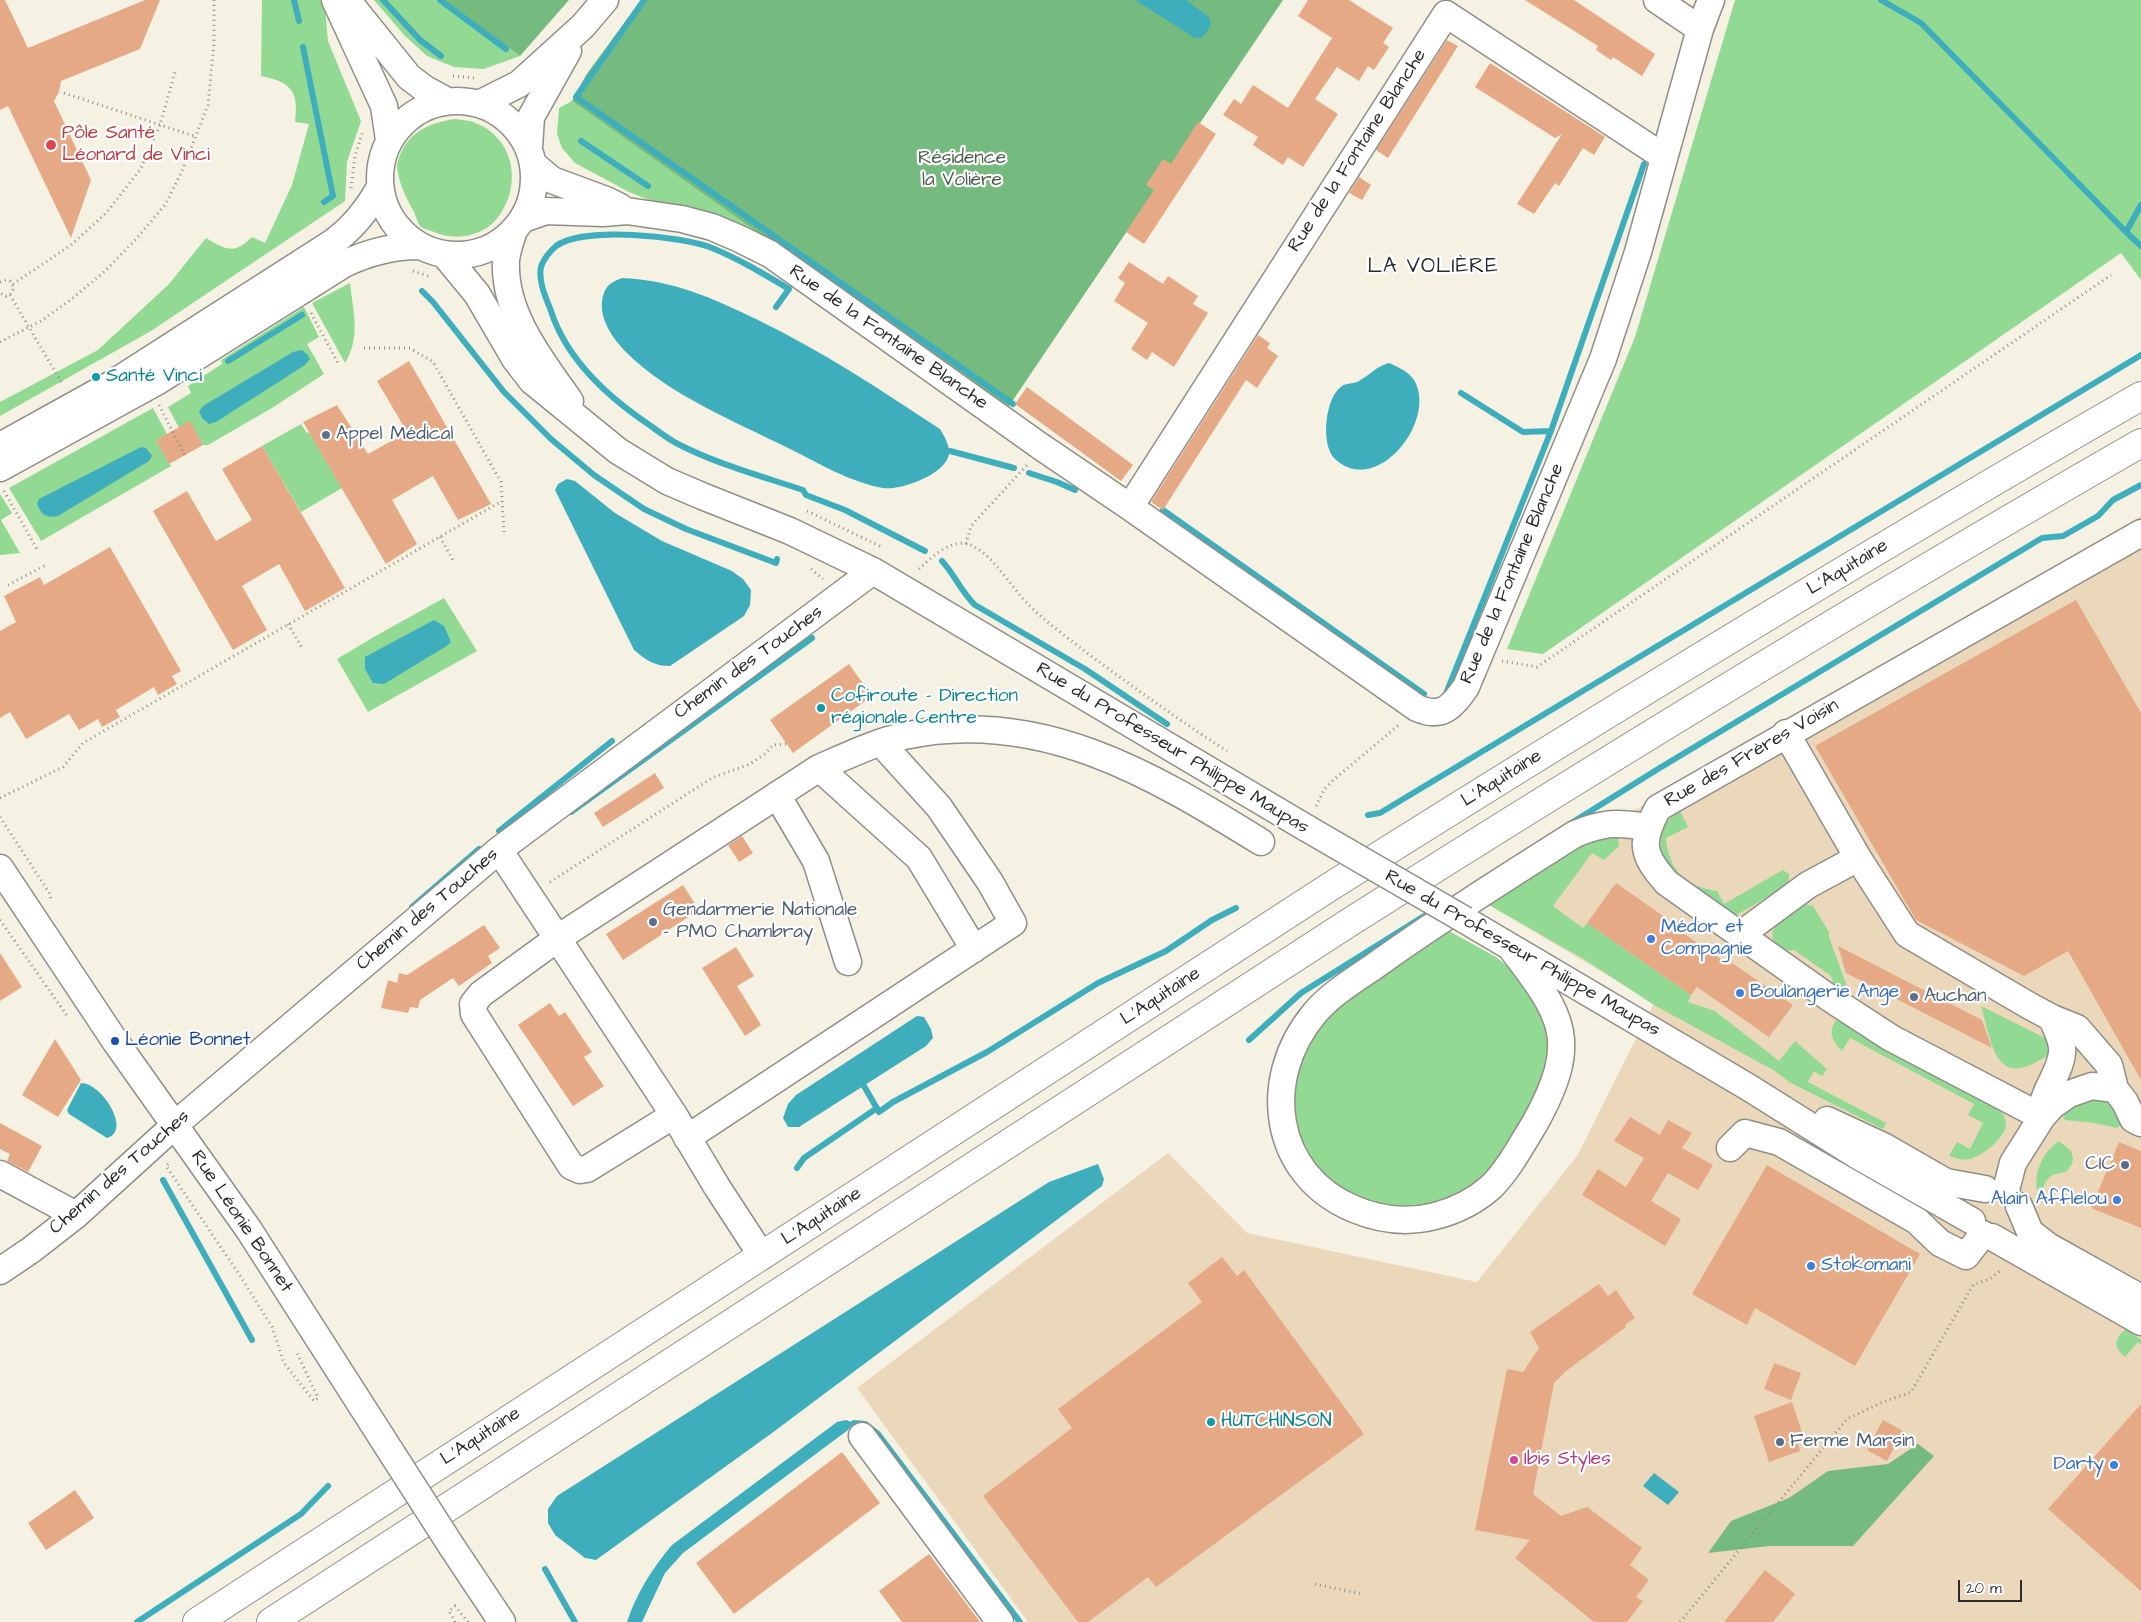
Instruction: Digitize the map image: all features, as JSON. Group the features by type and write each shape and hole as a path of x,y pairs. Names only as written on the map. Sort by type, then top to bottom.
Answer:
{"highway":[{"name":"L'Aquitaine","path":"197,1622 1320,894 1478,794 1753,624 2141,396"},
{"path":"271,1622 1342,927 1491,833 1783,654 2141,443"}],"street":[{"path":"335,0 384,106 389,140"},
{"path":"347,0 409,77 425,89 447,101"},
{"path":"419,246 404,235 392,221 384,205 380,187 380,171 382,155 389,140 400,126 414,114 430,105 463,100 480,91 506,93 520,84 583,26 605,0"},
{"path":"1657,0 1700,29"},
{"name":"Rue de la Fontaine Blanche","path":"519,225 546,211 603,213 627,211 682,218 712,227 770,254 1040,446 1417,708 1429,714 1443,711 1456,702 1466,687 1603,359 1638,252 1700,29 1711,0"},
{"name":"Rue de la Fontaine Blanche","path":"1130,507 1446,14 1664,157"},
{"path":"1,478 344,264 368,252 404,246 419,246 444,254 463,255 482,251 500,243 519,225 531,202 534,183 530,117 583,26"},
{"path":"480,91 495,110 509,120 520,133 531,156"},
{"name":"Rue de la Fontaine Blanche","path":"531,156 552,180 606,200 627,211"},
{"path":"0,446 75,405 332,243 345,234 362,216 380,187"},
{"name":"Rue du Professeur Philippe Maupas","path":"519,225 506,260 507,278 514,308 533,347 590,428"},
{"name":"Rue du Professeur Philippe Maupas","path":"444,254 477,294 515,359 532,381 618,451 666,481 790,531 880,560 1315,817 1465,920 1511,948 1748,1087 1858,1156 1982,1230 2141,1322"},
{"name":"Rue des Frères Voisin","path":"2042,1117 1891,1038 1828,997 1667,883 1656,871 1647,855 1644,840 1648,827 1658,808 1786,733 2141,532"},
{"name":"Chemin des Touches","path":"0,1271 76,1215 175,1126 499,850 880,560"},
{"path":"674,1115 587,1169 580,1170 571,1166 474,1014 473,1004 481,994 558,938 820,768 859,750 904,736 949,730 1002,730 1054,740 1110,758 1204,807 1261,842"},
{"path":"1786,733 1858,858 1907,934 2052,1018 2077,1028 2108,1065 2115,1089 2125,1102 2133,1119 2141,1123"},
{"path":"687,1138 1013,923 990,882 939,807 881,743"},
{"path":"820,768 919,858 974,949"},
{"path":"777,795 816,861 848,962"},
{"path":"1511,948 1546,994 1553,1007 1558,1021 1561,1040 1561,1060 1548,1100 1528,1135 1501,1175 1490,1188 1463,1206 1426,1218 1402,1220 1381,1218 1356,1210 1332,1198 1316,1184 1299,1163 1284,1131 1280,1111 1280,1091 1284,1070 1292,1048 1303,1028 1316,1011 1424,930 1575,834 1600,824 1620,822 1648,827"},
{"path":"499,850 674,1115 762,1256"},
{"path":"1740,935 1808,885 1858,858"},
{"name":"Rue Léonie Bonnet","path":"0,868 115,1041 249,1230 502,1622"},
{"path":"2042,1117 2041,1107 2063,1048 2052,1018"},
{"path":"2003,1195 2013,1163 2042,1117 2052,1106 2069,1094 2092,1086 2115,1089"},
{"name":"Rue du Professeur Philippe Maupas","path":"1748,1087 1789,1103 1885,1147 1946,1182 2003,1195"},
{"path":"1730,1148 1745,1132 1779,1142 1917,1221 1940,1243 1966,1256 1982,1230"},
{"path":"0,1174 76,1215"},
{"path":"2003,1195 2020,1214 2014,1228 2000,1236 1982,1230 1970,1213 1974,1199 2003,1195"},
{"path":"2003,1195 2030,1232 2048,1246 2141,1298"},
{"path":"862,1436 1000,1622"}],"path":[{"path":"0,342 29,327 73,298 138,238 164,205 197,138 208,105 214,43 214,0"},
{"path":"13,284 71,245 106,213 140,170 160,125 175,72"},
{"path":"449,75 480,91"},
{"path":"64,93 197,138"},
{"path":"351,191 355,156 366,123"},
{"path":"408,269 433,278"},
{"path":"1479,657 1537,667 2110,275"},
{"path":"1,280 10,281 13,284"},
{"path":"10,295 13,292 13,284"},
{"path":"0,293 6,296 10,295"},
{"path":"10,295 75,405"},
{"path":"310,311 338,363"},
{"path":"364,348 410,348 433,362 501,482 504,532"},
{"path":"157,401 186,456"},
{"path":"911,564 919,569 946,549 956,544 966,544 971,526 1027,465 1040,446"},
{"path":"1,478 38,551"},
{"path":"0,798 63,767 83,743 502,501"},
{"path":"799,507 855,532 880,560"},
{"path":"440,536 454,562"},
{"name":"Rue du Professeur Philippe Maupas","path":"966,544 977,548 990,558 1029,605 1064,634 1173,716 1235,756"},
{"path":"8,585 46,565"},
{"path":"288,624 302,648"},
{"path":"1315,817 1324,790 1331,782 1417,708"},
{"path":"550,882 712,778 750,764 765,754 773,745 786,744"},
{"path":"0,817 50,894"},
{"path":"170,1160 166,1166 241,1277 272,1327 284,1363 314,1401 318,1398 296,1350 301,1348"},
{"path":"1680,1622 1847,1419 1883,1402 1911,1392 1974,1285 1999,1273 2005,1265"},
{"path":"1315,1584 1362,1594"},
{"path":"455,1622 448,1611 455,1606 468,1622"}],"shaded area":[{"path":"2141,516 2141,1622 1028,1622 857,1388 1168,1153 1247,1233 1477,1282 1577,1156 1654,1003 1489,905 1526,873"}],"green space":[{"path":"262,0 320,0 325,8 328,41 361,121 347,162 345,201 151,331 0,416 0,402 98,350 169,284 206,238 230,249 240,246 252,237 265,243 292,185 309,124 295,122 296,103 294,95 286,85 280,81 261,76"},
{"path":"374,0 444,0 520,56 484,69 454,67 427,56 405,36"},
{"path":"444,0 569,0 520,56"},
{"name":"Résidence la Volière","path":"641,0 1283,0 1007,409 572,101 586,75"},
{"path":"1735,0 2141,0 2141,280 2121,253 1543,654 1507,649 1635,337"},
{"path":"572,101 753,229 659,204 629,192 575,163 562,148 557,134 559,108"},
{"path":"454,119 473,122 487,129 497,138 505,149 510,161 512,174 507,200 495,221 480,232 462,236 443,235 420,226 403,189 397,166 404,147 415,134 429,126"},
{"path":"350,283 355,324 353,344 345,363 312,303"},
{"path":"304,307 319,337 307,344 324,374 272,408 208,445 203,445 190,422 179,428 168,407 191,393 188,386 222,364 221,360"},
{"path":"153,408 167,434 156,440 171,466 41,541 9,488"},
{"path":"301,424 307,433 309,432 342,488 301,512 262,446"},
{"path":"0,494 12,513 1,520 20,553 0,555"},
{"path":"444,598 477,651 368,712 337,659"},
{"path":"1679,809 1688,827 1666,838 1667,849 1675,867 1688,881 1706,889 1717,891 1724,904 1783,870 1789,874 1788,885 1732,916 1702,896 1673,871 1664,857 1661,842 1665,826"},
{"path":"1593,834 1613,835 1618,838 1619,846 1604,860 1592,853 1553,906 1583,928 1587,923 1691,995 1688,1002 1715,1011 1779,1061 1795,1041 1827,1069 1822,1076 1814,1071 1808,1082 1886,1123 1883,1129 1789,1082 1775,1071 1654,1005 1587,961 1489,905 1526,873"},
{"path":"1805,904 1813,906 1829,932 1829,937 1849,992 1846,997 1835,989 1831,976 1794,950 1781,951 1775,943 1773,935 1778,923"},
{"path":"1449,931 1496,957 1526,981 1541,1006 1551,1052 1539,1092 1493,1168 1476,1185 1436,1205 1384,1209 1328,1182 1304,1153 1290,1107 1300,1057 1311,1034 1339,1002"},
{"path":"1981,1006 2053,1042 2048,1055 2030,1065 2017,1068 2007,1066 1999,1059 1993,1049"},
{"path":"1842,1020 1996,1103 2006,1122 2002,1135 1983,1153 1973,1158 1961,1159 1949,1156 1957,1142 1970,1149 1983,1123 1968,1115 1974,1104 1850,1038 1842,1051 1832,1037 1832,1029 1836,1021"},
{"path":"2099,1097 2109,1102 2125,1122 2117,1128 2065,1120 2063,1117 2074,1103"},
{"path":"2059,1141 2071,1151 2072,1164 2066,1172 2052,1175 2046,1181 2042,1190 2037,1190 2038,1169 2041,1162 2053,1145"},
{"path":"2126,1329 2141,1340 2141,1344 2138,1342 2125,1357 2118,1350 2116,1343 2119,1336"},
{"path":"1918,1444 1934,1456 1853,1546 1769,1546 1708,1553 1731,1521 1789,1498 1828,1471 1888,1464"}],"water":[{"path":"1135,0 1186,0 1209,17 1211,26 1202,38 1195,38"},
{"path":"622,278 640,279 675,286 741,312 782,332 828,358 940,429 949,447 946,461 940,468 922,480 900,487 883,488 858,481 834,471 703,406 661,381 643,367 621,347 608,329 602,309 604,293 608,286"},
{"path":"302,350 310,359 305,365 216,422 209,424 202,418 199,411 203,406 293,352"},
{"path":"1389,363 1406,372 1414,380 1419,396 1418,415 1411,433 1399,449 1385,462 1368,469 1351,468 1335,459 1330,452 1326,433 1328,410 1336,392 1342,386 1357,382 1380,366"},
{"path":"141,447 146,448 152,456 149,461 58,516 50,517 44,515 41,511 37,504 39,499"},
{"path":"567,479 575,481 615,513 662,541 732,571 743,579 751,590 750,605 744,616 670,666 655,664 638,654 634,650 555,490 558,484"},
{"path":"434,620 444,626 451,642 384,684 373,683 365,669 365,657"},
{"path":"917,1016 924,1017 931,1029 933,1038 926,1046 799,1127 788,1127 783,1118 788,1104 796,1095"},
{"path":"81,1083 89,1085 97,1091 111,1108 116,1126 114,1134 107,1138 69,1114 67,1110"},
{"path":"1098,1164 1104,1179 1102,1186 772,1433 596,1560 585,1558 555,1535 548,1523 548,1509 557,1496 1049,1182"},
{"path":"846,1420 854,1423 848,1430 683,1553 665,1573 642,1622 627,1622 635,1601 646,1581 672,1545 837,1422"},
{"path":"1654,1473 1679,1492 1668,1505 1643,1486"}],"building":[{"name":"Pôle Santé Léonard de Vinci","path":"0,0 5,0 28,48 145,0 160,0 140,49 61,81 59,92 54,101 91,180 71,238 8,106 0,110"},
{"path":"1308,0 1349,0 1393,28 1383,43 1389,47 1374,70 1368,66 1359,81 1337,67 1315,99 1338,114 1303,167 1288,157 1283,165 1253,145 1258,137 1223,115 1234,99 1241,104 1253,85 1288,108 1332,38 1298,16"},
{"path":"1525,0 1574,0 1655,54 1642,76 1613,57 1611,60 1596,50 1598,46"},
{"path":"1447,40 1458,46 1388,158 1376,150"},
{"path":"1490,63 1605,137 1594,155 1583,148 1559,186 1555,183 1534,214 1517,204 1562,134 1555,138 1475,87"},
{"path":"1198,122 1216,134 1144,244 1126,232 1154,190 1146,185 1163,159 1171,164"},
{"path":"1359,177 1371,185 1362,200 1349,193"},
{"path":"1129,262 1163,284 1168,276 1198,296 1193,304 1208,313 1174,367 1152,352 1147,360 1131,349 1148,323 1114,301 1125,283 1118,278"},
{"path":"1258,335 1270,343 1267,348 1278,356 1257,388 1246,380 1163,510 1151,502"},
{"path":"409,361 491,504 458,520 433,476 392,500 417,544 386,564 303,422 337,405 368,454 407,432 377,381"},
{"path":"1027,387 1133,465 1121,481 1015,404"},
{"path":"190,421 203,445 169,464 156,440"},
{"path":"262,446 345,588 305,611 279,564 242,586 267,630 233,650 153,511 187,491 216,541 252,520 222,469"},
{"path":"110,547 181,671 172,676 177,684 158,695 154,687 116,710 120,717 102,727 98,719 79,730 69,714 26,739 10,712 0,718 0,631 16,622 4,596 40,577 44,585"},
{"path":"2076,600 2141,713 2141,1080 2068,951 2024,976 1916,920 1815,746"},
{"name":"Cofiroute - Direction régionale Centre","path":"849,664 872,696 793,753 770,720"},
{"path":"655,773 664,788 603,827 594,813"},
{"path":"742,836 753,853 739,862 728,845"},
{"path":"1616,883 1676,925 1674,927 1730,965 1732,963 1793,1005 1769,1037 1697,987 1691,995 1587,923"},
{"name":"Gendarmerie Nationale - PMO Chambray","path":"683,885 699,910 623,960 606,934"},
{"path":"484,925 500,948 488,956 492,963 459,986 453,978 420,1000 418,1008 410,1007 408,1013 381,1008 388,980 397,983 399,973 407,975"},
{"name":"Auchan","path":"1838,946 1982,1020 1992,1048 1846,973"},
{"path":"736,947 754,976 737,986 761,1025 745,1036 702,968"},
{"path":"0,953 22,987 0,1001"},
{"path":"550,1003 559,1016 565,1012 592,1052 584,1057 604,1086 573,1106 518,1025"},
{"path":"55,1039 81,1080 58,1117 22,1095"},
{"path":"1630,1117 1660,1135 1668,1120 1692,1133 1682,1148 1713,1165 1698,1190 1668,1173 1651,1201 1681,1219 1665,1246 1582,1195 1598,1169 1626,1187 1644,1158 1614,1141"},
{"path":"0,1123 42,1146 28,1172 7,1161 10,1154 0,1149"},
{"path":"2119,1142 2141,1151 2141,1228 2091,1208"},
{"name":"Stokomani","path":"1767,1165 1920,1254 1855,1366 1755,1308 1747,1325 1692,1294"},
{"name":"HUTCHINSON","path":"1222,1257 1237,1276 1244,1270 1364,1434 1156,1587 1148,1577 1088,1622 1078,1622 983,1496 1072,1428 1058,1409 1202,1302 1188,1283"},
{"name":"Ibis Styles","path":"1599,1284 1608,1296 1616,1290 1635,1318 1625,1325 1626,1327 1566,1371 1554,1383 1533,1494 1561,1516 1587,1507 1642,1548 1630,1565 1649,1580 1636,1597 1643,1601 1627,1622 1594,1622 1515,1558 1530,1540 1475,1530 1507,1369 1523,1372 1539,1348 1530,1332"},
{"path":"1774,1363 1801,1373 1791,1400 1764,1389"},
{"name":"Ferme Marsin","path":"1792,1402 1802,1432 1795,1433 1800,1451 1769,1462 1754,1416"},
{"name":"Darty","path":"2141,1404 2141,1591 2048,1509"},
{"path":"1883,1420 1903,1431 1887,1461 1867,1450"},
{"path":"842,1452 880,1503 734,1614 696,1563"},
{"path":"75,1490 94,1518 46,1550 28,1523"},
{"path":"929,1554 980,1622 902,1622 879,1591"},
{"path":"1765,1570 1795,1594 1773,1622 1724,1622"}],"waterway":[{"path":"294,0 299,21"},
{"path":"383,0 420,40 441,56"},
{"path":"440,0 506,49"},
{"path":"644,0 576,97 1013,404"},
{"path":"1881,0 1921,23 2126,232"},
{"path":"303,47 333,196 324,202"},
{"path":"581,141 648,186"},
{"path":"1551,431 1644,164"},
{"path":"2141,205 2126,232 2141,246"},
{"path":"776,307 789,289 722,252 679,240 633,235 588,236 569,240 551,250 543,261 540,272 545,295 558,329 567,346 591,377 635,415 676,443 739,469 803,490 806,495 845,510 925,551"},
{"path":"422,291 433,302 504,392 551,439 594,475 644,509 686,529 776,563 777,559"},
{"path":"228,361 302,315"},
{"path":"1368,815 1380,813 2141,355"},
{"path":"1445,696 1551,431 1523,432 1461,393"},
{"path":"950,451 1014,468"},
{"path":"1029,473 1075,490"},
{"path":"1573,822 2042,538 2063,536 2098,516 2113,500 2141,485"},
{"path":"1163,510 1424,694"},
{"path":"942,561 975,605 1085,669 1167,724"},
{"path":"571,812 812,638"},
{"path":"499,831 612,741"},
{"path":"412,907 479,849"},
{"path":"864,1086 879,1112 893,1102 987,1052 1098,983 1166,951 1212,920 1236,908"},
{"path":"1249,1040 1301,993 1429,913"},
{"path":"797,1168 804,1158 877,1108"},
{"path":"163,1180 252,1340"},
{"path":"854,1423 865,1424 878,1434 1020,1622"},
{"path":"137,1622 301,1514 328,1486"},
{"path":"545,1569 575,1622"}],"place":[{"name":"Pôle Santé Léonard de Vinci","path":"51,145"},
{"name":"Santé Vinci","path":"96,377"},
{"name":"Appel Médical","path":"326,435"},
{"name":"Cofiroute - Direction régionale Centre","path":"821,708"},
{"name":"Gendarmerie Nationale - PMO Chambray","path":"653,922"},
{"name":"Médor et Compagnie","path":"1651,939"},
{"name":"Boulangerie Ange","path":"1740,993"},
{"name":"Auchan","path":"1914,997"},
{"name":"Léonie Bonnet","path":"115,1041"},
{"name":"CIC","path":"2125,1165"},
{"name":"Alain Afflelou","path":"2117,1200"},
{"name":"Stokomani","path":"1811,1266"},
{"name":"HUTCHINSON","path":"1211,1422"},
{"name":"Ferme Marsin","path":"1780,1442"},
{"name":"Ibis Styles","path":"1514,1460"},
{"name":"Darty","path":"2114,1465"}],"district":[{"name":"LA VOLIÈRE","path":"1433,268"}]}
